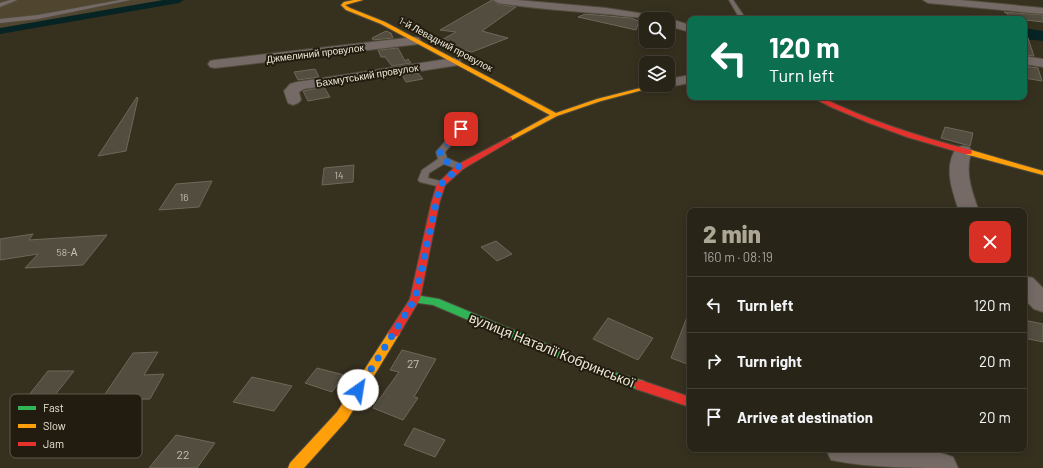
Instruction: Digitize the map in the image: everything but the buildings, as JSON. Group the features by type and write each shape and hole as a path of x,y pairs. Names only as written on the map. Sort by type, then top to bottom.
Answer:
{"street":[{"name":"1-й Левадний провулок","path":"361,0 345,3 343,5 348,9 383,23 415,42 463,65 555,115"},
{"path":"498,0 554,7 607,10 639,16"},
{"path":"928,0 1043,11"},
{"path":"675,24 687,28"},
{"name":"Джмелиний провулок","path":"215,64 415,42"},
{"path":"1027,60 1043,63"},
{"name":"Бахмутський провулок","path":"293,100 291,91 295,87 302,85 454,62"},
{"path":"675,82 687,80"},
{"path":"295,468 342,416 415,299 435,204 441,184 460,167 521,131 555,115 599,100 639,90"},
{"path":"821,100 833,107 861,118 963,151 1043,173"},
{"path":"963,151 958,159 961,184 968,208"},
{"path":"1027,287 1043,303"},
{"name":"вулиця Наталії Кобринської","path":"415,299 435,302 614,377 687,401"},
{"path":"858,452 941,468"}],"lane":[{"path":"0,5 15,0"},
{"path":"0,21 38,17 128,0"},
{"path":"732,0 741,16"},
{"path":"460,167 443,160 440,152 461,129"},
{"path":"441,184 423,180 425,172 443,160"}],"shaded area":[{"path":"0,0 169,0 69,20 0,31"}],"water":[{"path":"1027,28 1043,31 1043,41 1027,39"}],"waterway":[{"path":"0,31 179,0"}],"traffic: fast":[{"path":"415,299 435,302 614,377 640,385"}],"traffic: slow":[{"path":"361,0 345,3 343,5 348,9 383,23 555,115"},
{"path":"510,139 555,115 599,100 639,90"},
{"path":"968,152 1043,173"},
{"path":"295,468 342,416 394,333"}],"traffic: jam":[{"path":"821,100 890,129 968,152"},
{"path":"394,333 415,299 435,204 441,184 460,167 510,139"},
{"path":"640,385 687,401"}],"route":[{"path":"358,390 415,299 435,204 441,184 460,167 443,160 440,152 461,129"}]}
